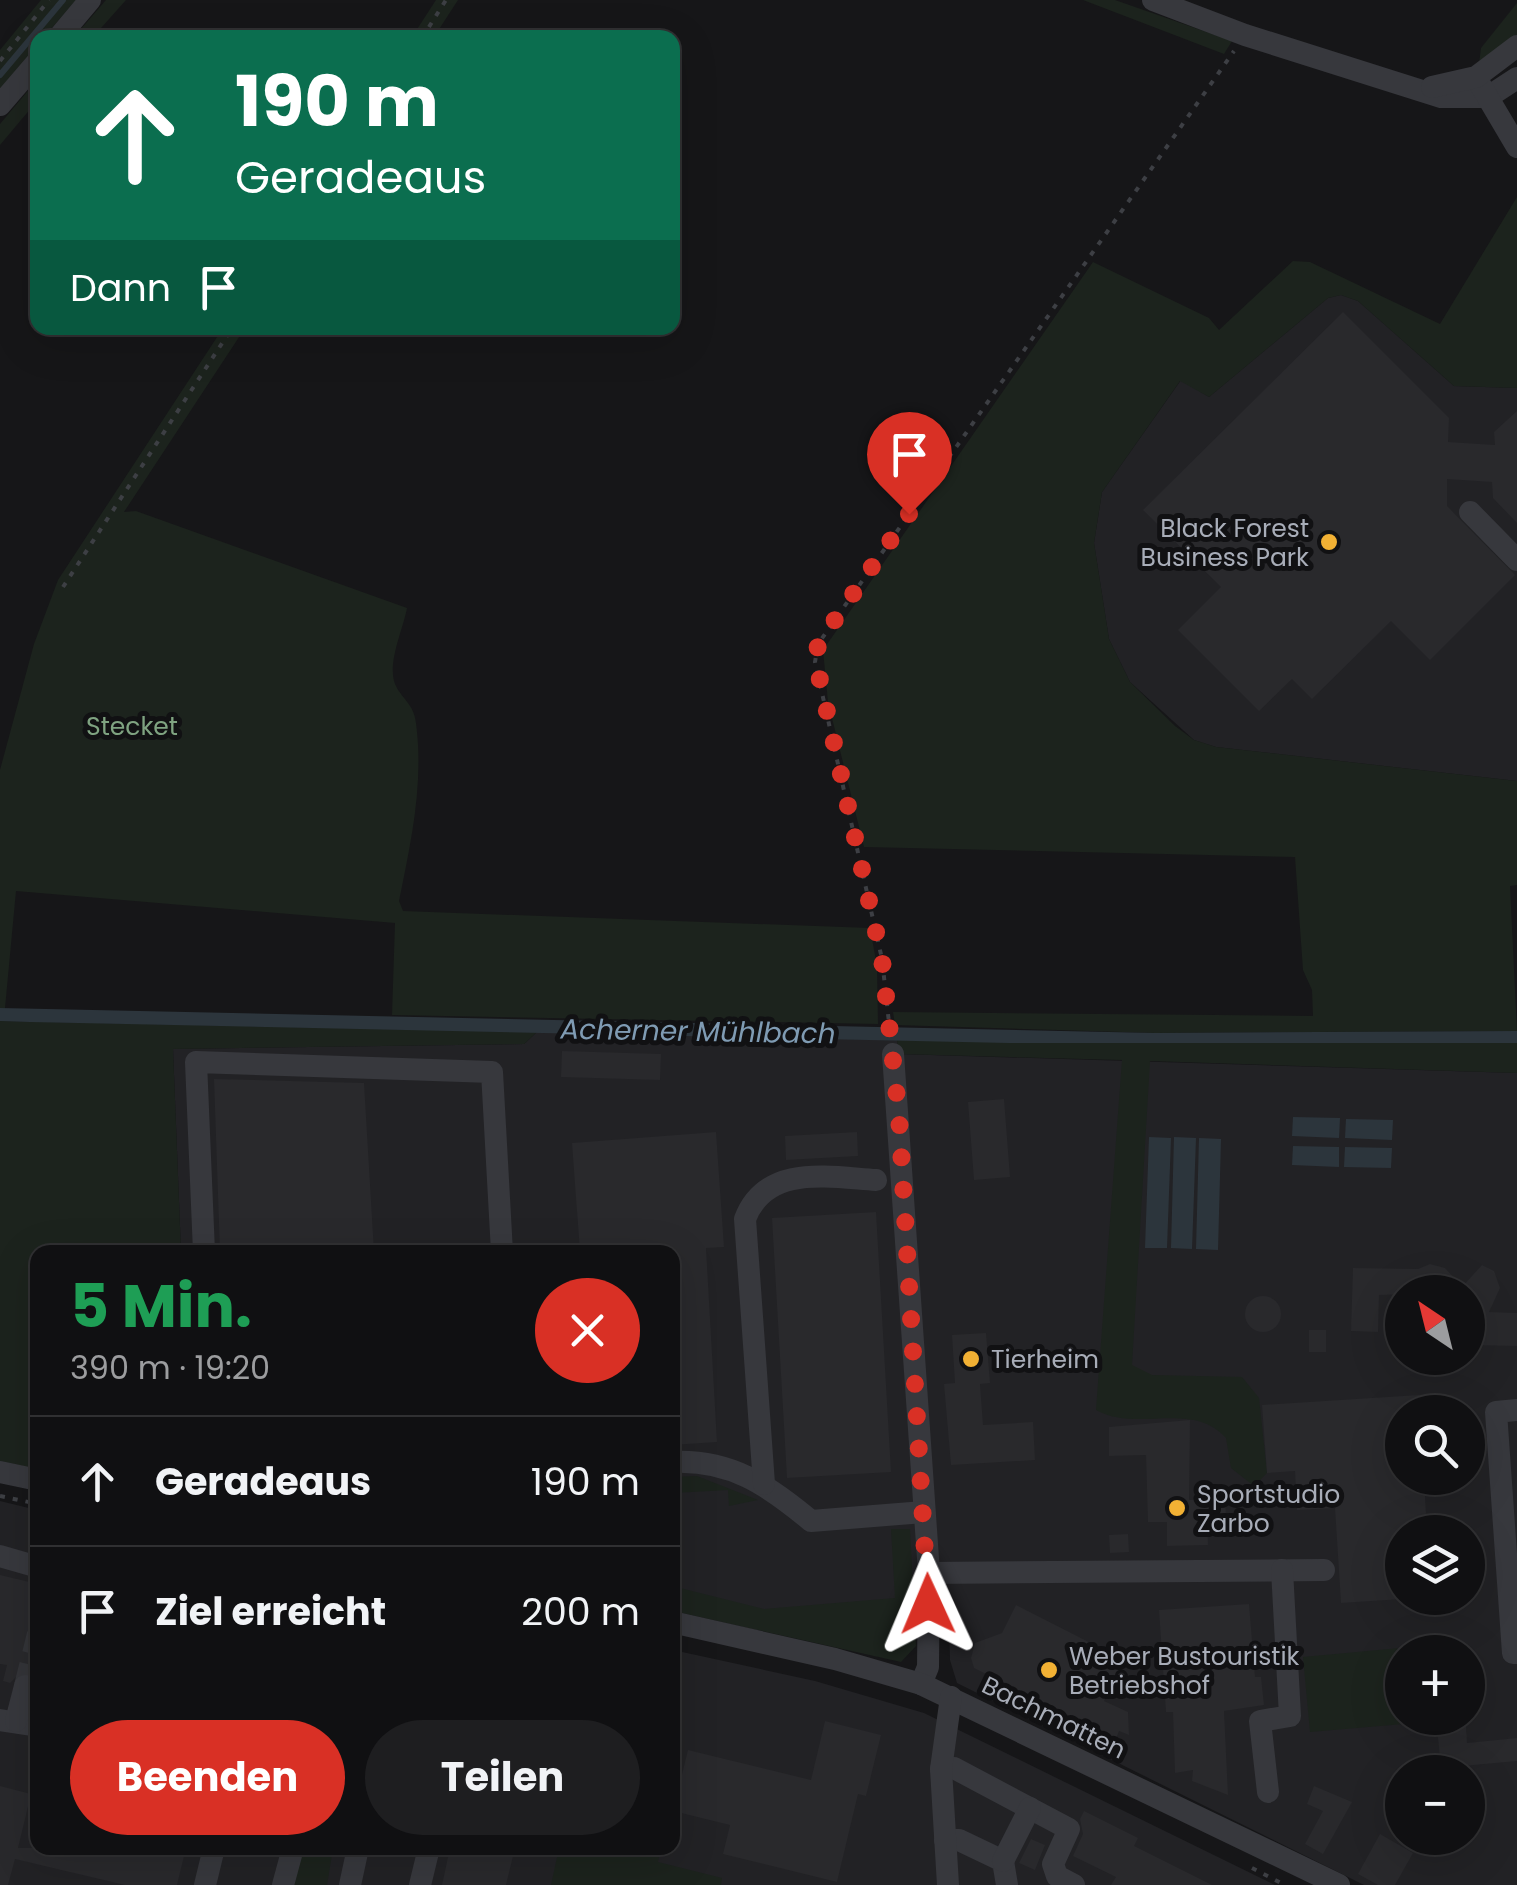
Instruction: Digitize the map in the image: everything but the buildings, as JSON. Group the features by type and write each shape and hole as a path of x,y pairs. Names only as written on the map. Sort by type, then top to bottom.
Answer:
{"street":[{"path":"65,30 90,0"},
{"path":"1152,0 1245,35 1441,97 1517,78"},
{"path":"1482,87 1517,46"},
{"path":"0,105 30,70"},
{"path":"1482,87 1517,147"},
{"path":"1470,512 1517,560"},
{"path":"893,1054 929,1573 928,1667 922,1684"},
{"path":"204,1245 196,1062 492,1072 502,1245"},
{"path":"764,1484 746,1219 750,1206 776,1182 808,1176 876,1180"},
{"path":"1517,1410 1496,1412 1513,1653 1517,1653"},
{"path":"680,1462 714,1462 764,1484 811,1521 924,1512"},
{"path":"0,1472 30,1478"},
{"path":"0,1556 30,1564"},
{"path":"1268,1792 1260,1721 1290,1716 1282,1570"},
{"path":"929,1573 1324,1570"},
{"name":"Bachmatten","path":"680,1624 835,1658 922,1684 1339,1885"},
{"path":"18,1722 24,1686"},
{"path":"948,1885 940,1769 951,1698"},
{"path":"940,1769 954,1768 1070,1829 1052,1864 1057,1876 1074,1885"},
{"path":"945,1840 958,1840 1005,1873 1030,1808"},
{"path":"206,1885 212,1855"},
{"path":"283,1885 291,1855"},
{"path":"350,1885 356,1855"},
{"path":"420,1885 427,1855"}],"path":[{"path":"0,60 49,0"},
{"path":"427,30 446,0"},
{"path":"893,1054 882,959 824,708 816,662 818,644 1245,35"},
{"path":"62,587 227,335"},
{"path":"0,1496 30,1502"}],"shaded area":[{"path":"1341,295 1358,301 1454,386 1517,388 1517,781 1216,747 1194,740 1130,682 1109,639 1094,543 1102,492 1181,380 1209,397 1328,298"},
{"path":"537,1032 897,1040 899,1054 1517,1073 1517,1885 1364,1885 957,1683 950,1660 949,1627 756,1630 680,1612 680,1245 181,1245 173,1049 524,1044"},
{"path":"0,1501 30,1508 30,1855 680,1855 680,1652 815,1681 924,1713 1275,1885 0,1885"}],"green space":[{"path":"41,0 76,0 50,30 30,30 30,55 0,91 0,50"},
{"path":"106,0 126,0 99,30 80,30"},
{"path":"436,0 458,0 439,30 417,30"},
{"path":"1083,0 1115,0 1232,41 1224,54"},
{"path":"1517,3 1517,36 1479,64 1481,48"},
{"path":"30,88 30,109 0,145 0,124"},
{"path":"1517,197 1517,388 1454,386 1358,301 1341,295 1328,298 1209,397 1180,381 1102,492 1094,543 1109,639 1130,682 1194,740 1216,747 1517,781 1517,885 1510,886 1517,1031 1155,1033 895,1025 893,1012 1313,1016 1312,990 1303,970 1295,857 864,847 828,702 823,650 1093,262 1209,318 1219,330 1293,261 1310,262 1440,324"},
{"name":"Stecket","path":"218,335 240,335 124,512 136,511 407,608 393,676 415,716 418,768 415,813 399,901 403,911 870,928 877,966 878,1024 392,1015 395,923 16,891 5,1008 0,1008 0,770 34,644 58,580"},
{"path":"0,1021 537,1032 524,1044 173,1049 181,1245 30,1245 30,1467 0,1461"},
{"path":"897,1040 1517,1043 1517,1073 1150,1061 1132,1365 1152,1375 1242,1377 1259,1398 1267,1473 1254,1486 1231,1468 1226,1438 1212,1427 1181,1419 1129,1419 1096,1410 1122,1060 899,1054"},
{"path":"697,1476 758,1500 729,1506 728,1490 680,1493 680,1477"},
{"path":"891,1529 910,1529 916,1646 901,1662 680,1613 680,1588 764,1609 895,1598"},
{"path":"1385,1649 1385,1726 1310,1732 1303,1657"},
{"path":"299,1855 332,1855 327,1885 292,1885"},
{"path":"557,1855 660,1855 658,1862 722,1878 721,1885 551,1885"}],"water":[{"name":"Acherner Mühlbach","path":"0,1008 1155,1033 1517,1031 1517,1043 1009,1043 30,1022 0,1021"},
{"path":"1293,1117 1340,1118 1339,1138 1292,1136"},
{"path":"1346,1119 1393,1120 1392,1140 1345,1138"},
{"path":"1149,1137 1171,1138 1167,1248 1145,1248"},
{"path":"1174,1137 1196,1138 1192,1249 1171,1248"},
{"path":"1199,1138 1221,1139 1218,1250 1196,1249"},
{"path":"1293,1146 1339,1147 1339,1167 1292,1165"},
{"path":"1345,1147 1392,1148 1391,1168 1344,1167"}],"waterway":[{"path":"38,30 63,0"},
{"path":"0,75 30,39"}],"tunnel":[{"path":"25,1686 30,1666"}],"place":[{"name":"Black Forest Business Park","path":"1329,542"},
{"name":"Tierheim","path":"971,1359"},
{"name":"Sportstudio Zarbo","path":"1177,1508"},
{"name":"Weber Bustouristik Betriebshof","path":"1049,1670"}],"route":[{"path":"909,514 818,644 816,662 882,959 899,1116 928,1604"}]}
